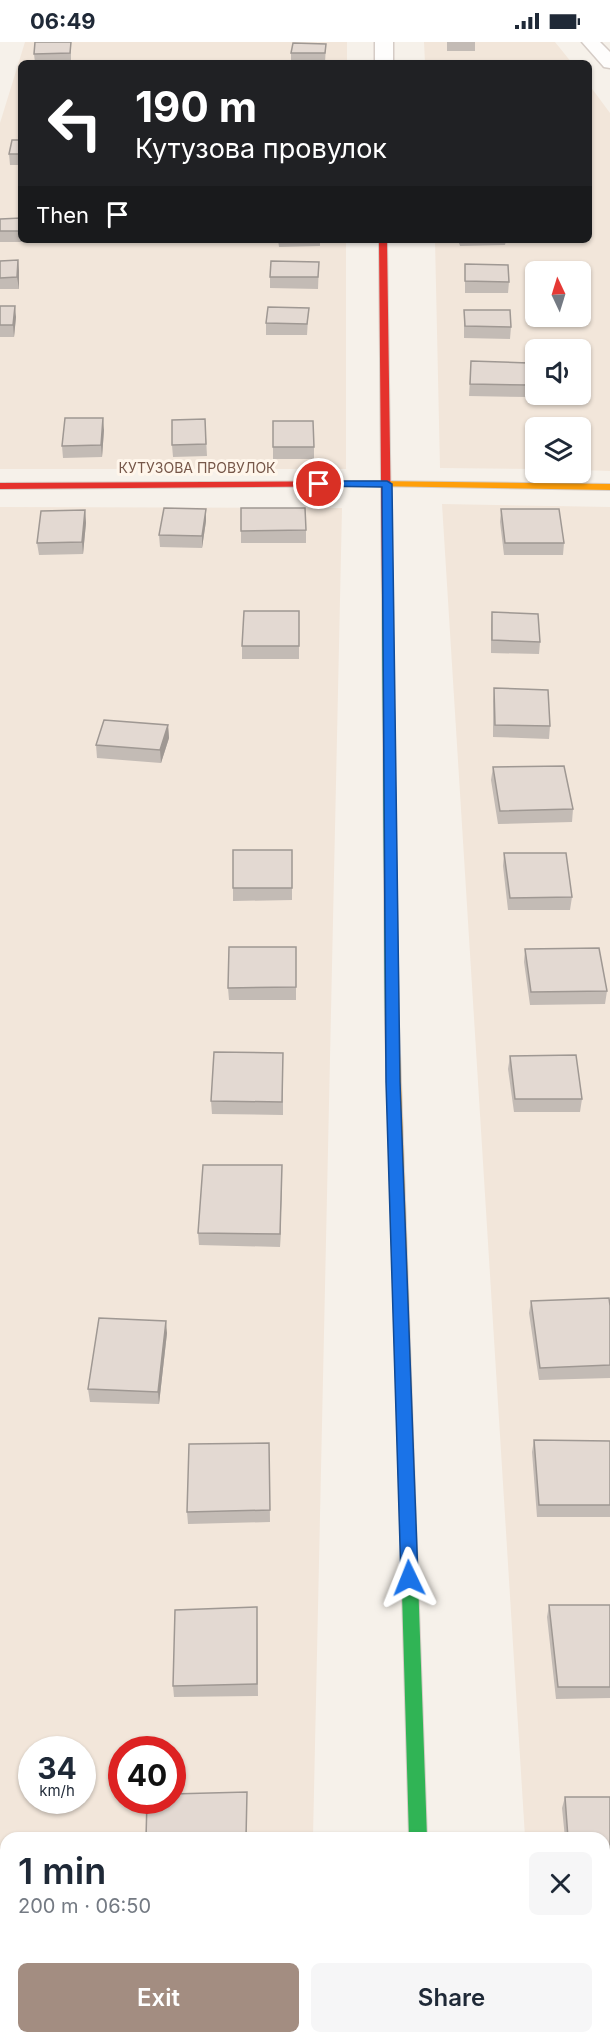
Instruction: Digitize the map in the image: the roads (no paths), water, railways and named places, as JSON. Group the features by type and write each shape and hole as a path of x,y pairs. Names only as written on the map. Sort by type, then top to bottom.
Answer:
{"street":[{"path":"384,42 384,60"},
{"path":"591,42 610,63"},
{"path":"383,243 393,1082 418,1832"},
{"name":"КУТУЗОВА ПРОВУЛОК","path":"0,486 387,484 610,487"}]}
